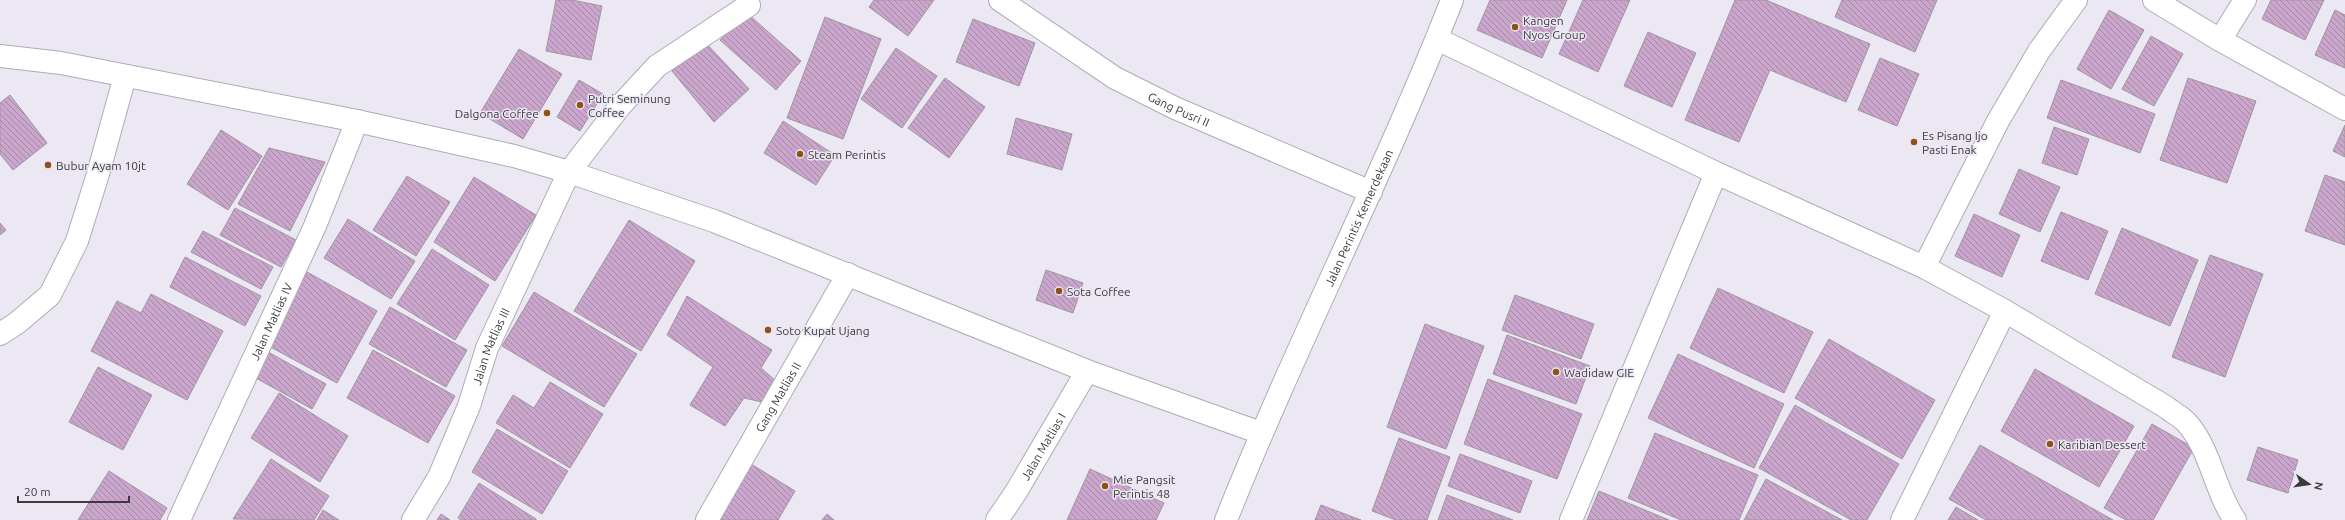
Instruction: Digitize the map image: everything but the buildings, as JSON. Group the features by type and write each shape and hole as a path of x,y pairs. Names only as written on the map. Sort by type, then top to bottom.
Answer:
{"street":[{"name":"Gang Pusri II","path":"1000,0 1115,78 1175,108 1371,192"},
{"name":"Jalan Perintis Kemerdekaan","path":"1226,520 1261,433 1371,192 1437,39 1452,0"},
{"path":"1924,267 1998,121 2039,51 2076,0"},
{"path":"2154,0 2220,40 2345,109"},
{"path":"2220,40 2245,0"},
{"name":"Jalan Matlias III","path":"413,520 439,478 469,406 487,348 569,172 620,106 657,66 749,4"},
{"path":"1437,39 1716,173 1924,267 2005,311 2166,407 2185,421 2199,438 2224,503 2235,520"},
{"path":"0,56 61,63 357,121 514,156 569,172 714,221 1087,371 1261,433"},
{"path":"0,334 17,323 50,295 70,254 76,241 98,174 125,76"},
{"name":"Jalan Matlias IV","path":"179,520 315,226 357,121"},
{"path":"1571,520 1716,173"},
{"name":"Gang Matlias II","path":"707,520 848,274"},
{"path":"1902,520 2005,311"},
{"name":"Jalan Matlias I","path":"997,520 1016,492 1087,371"}],"place":[{"name":"Kangen Nyos Group","path":"1515,27"},
{"name":"Putri Seminung Coffee","path":"580,105"},
{"name":"Dalgona Coffee","path":"547,113"},
{"name":"Es Pisang Ijo Pasti Enak","path":"1914,142"},
{"name":"Steam Perintis","path":"800,154"},
{"name":"Bubur Ayam 10jt","path":"48,165"},
{"name":"Sota Coffee","path":"1059,291"},
{"name":"Soto Kupat Ujang","path":"768,330"},
{"name":"Wadidaw GIE","path":"1556,372"},
{"name":"Karibian Dessert","path":"2050,444"},
{"name":"Mie Pangsit Perintis 48","path":"1105,486"}]}
